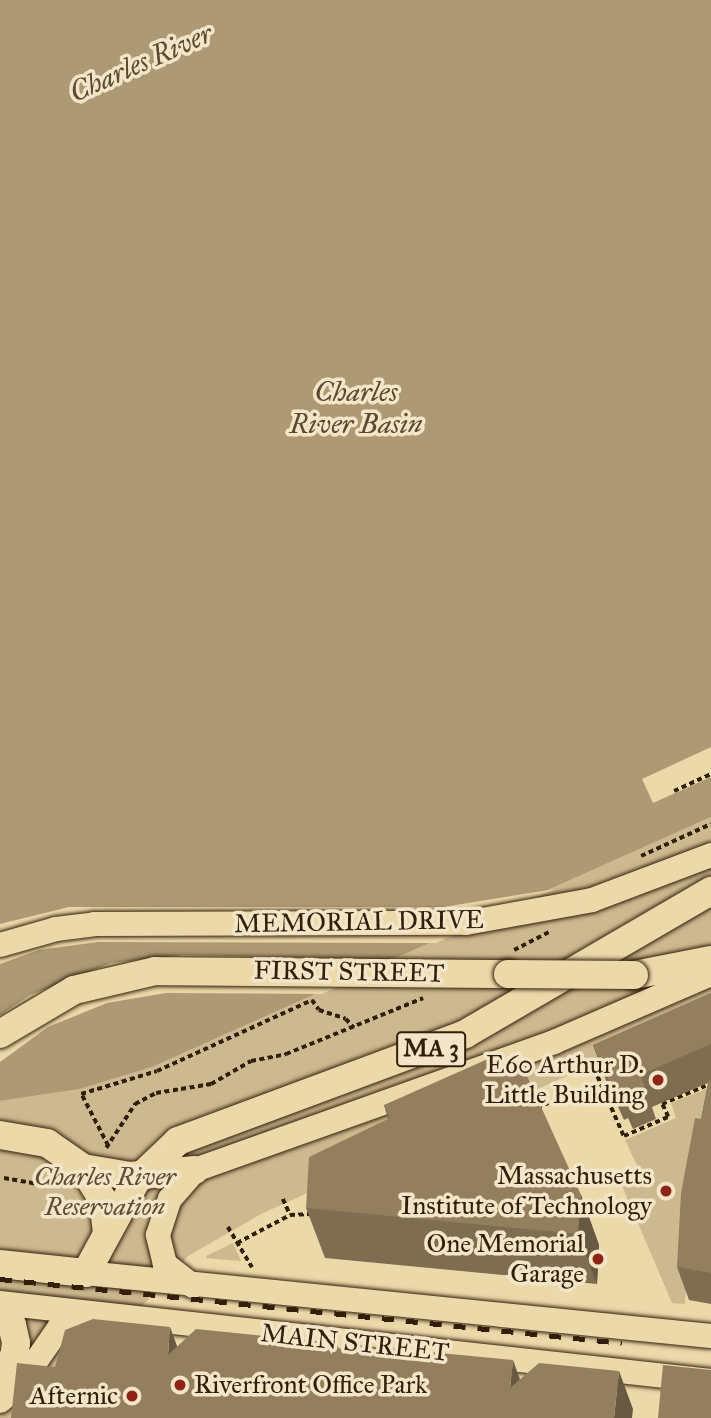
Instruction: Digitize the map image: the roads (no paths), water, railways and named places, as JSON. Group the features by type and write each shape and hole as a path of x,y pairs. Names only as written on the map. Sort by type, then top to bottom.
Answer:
{"highway":[{"name":"MA 3","path":"86,1273 140,1176 184,1138 406,1059 478,1028 711,891"},
{"name":"FIRST STREET","path":"0,1034 63,994 131,974 181,970 380,973 505,965 634,975 711,960"},
{"path":"0,1135 47,1143 85,1167 140,1176 195,1170"},
{"path":"85,1167 103,1200 107,1233"},
{"name":"MAIN STREET","path":"0,1264 86,1273"},
{"path":"0,1310 12,1325 16,1343 13,1359 0,1374"}],"main road":[{"name":"MEMORIAL DRIVE","path":"0,945 56,929 94,924 395,926 500,919 607,896 711,855"},
{"path":"192,1286 165,1264 158,1235 170,1199 195,1170 554,1042 711,974"},
{"name":"MAIN STREET","path":"86,1273 192,1286 711,1336"},
{"name":"MAIN STREET","path":"0,1303 711,1381"},
{"path":"0,1401 23,1380 59,1328 73,1320 102,1315"}],"water":[{"name":"Charles River Basin","path":"0,0 711,0 711,817 152,1067 80,1089 0,1101"}],"railway":[{"path":"0,1279 622,1343"}],"place":[{"name":"E60 Arthur D. Little Building","path":"658,1080"},
{"name":"Massachusetts Institute of Technology","path":"666,1191"},
{"name":"One Memorial Garage","path":"598,1259"},
{"name":"Riverfront Office Park","path":"180,1385"},
{"name":"Afternic","path":"132,1396"}],"water label":[{"name":"Charles River","path":"141,63"}],"park label":[{"name":"Charles River Reservation","path":"105,1192"}]}
